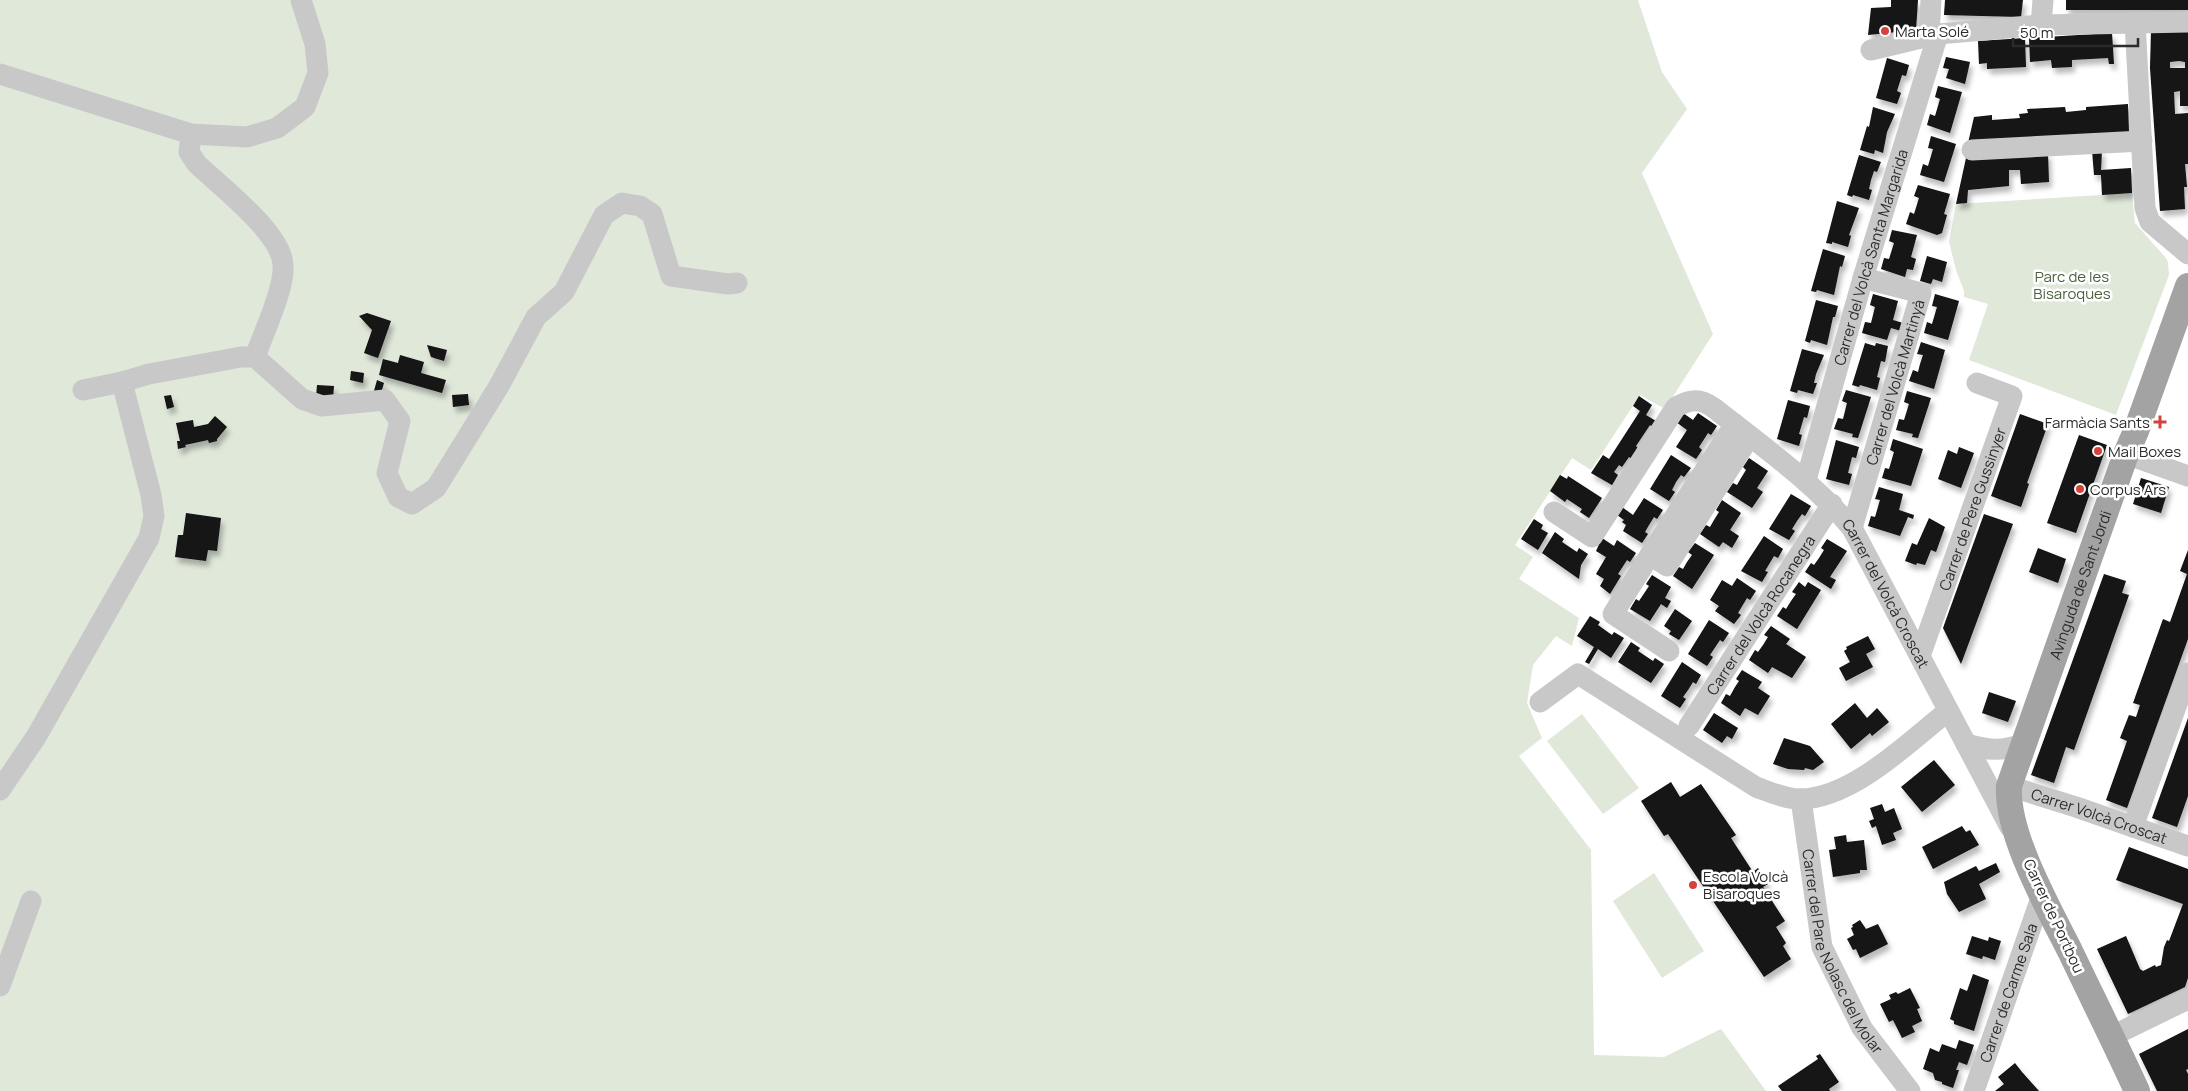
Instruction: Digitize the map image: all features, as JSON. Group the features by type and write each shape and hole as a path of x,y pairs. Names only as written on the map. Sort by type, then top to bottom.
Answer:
{"main road":[{"name":"Avinguda de Sant Jordi","path":"2026,856 2008,803 2009,786 2126,454 2188,286"},
{"name":"Carrer de Portbou","path":"2026,856 2042,895 2137,1091"}],"street":[{"path":"0,74 191,134 246,137 277,128 305,106 318,73 315,44 301,0"},
{"name":"Carrer del Volcà Santa Margarida","path":"1806,480 1934,34 1931,0"},
{"path":"2041,25 2043,0"},
{"path":"2135,22 2144,208 2150,222 2188,254"},
{"path":"1870,50 1934,34 2041,25 2188,22"},
{"path":"191,134 189,152 197,164 265,228 282,254 283,265 280,286 255,357"},
{"path":"1972,150 2142,141"},
{"path":"83,390 149,374 241,357 255,357 302,399 322,406 385,400 400,421 387,473 398,497 412,504 436,488 454,461 499,386 536,317 564,292 604,215 622,203 640,206 652,214 671,276 728,284 737,283"},
{"name":"Carrer del Volcà Martinyà","path":"1852,528 1921,293 1863,278"},
{"path":"0,790 36,737 149,538 154,516 151,495 122,382"},
{"name":"Carrer de Pere Gussinyer","path":"1920,656 2012,396 1977,383"},
{"name":"Carrer del Volcà Croscat","path":"1554,512 1592,537 1676,407 1696,400 1705,402 1806,480 1832,504 1852,528 1966,744"},
{"path":"1669,650 1613,614 1650,555 1742,430"},
{"path":"2126,454 2188,476"},
{"name":"Carrer del Volcà Rocanegra","path":"1689,726 1832,504"},
{"path":"2132,827 2188,673"},
{"path":"1540,702 1578,674 1756,786 1784,797 1801,799 1840,789 1865,776 1948,711"},
{"path":"1966,744 1988,750 2010,748 2023,744"},
{"name":"Carrer de Portbou","path":"1966,744 2026,856"},
{"name":"Carrer Volcà Croscat","path":"2009,786 2188,846"},
{"name":"Carrer del Pare Nolasc del Molar","path":"1801,799 1822,947 1862,1028 1910,1091"},
{"name":"Carrer de Carme Sala","path":"1974,1091 2042,895"},
{"path":"0,986 31,901"},
{"path":"2112,1036 2188,999"}],"green space":[{"path":"0,0 1638,0 1662,72 1687,109 1642,173 1713,334 1665,409 1640,395 1591,470 1572,458 1515,545 1533,557 1519,579 1579,618 1572,646 1556,636 1533,665 1527,703 1542,738 1519,756 1591,850 1594,1055 1664,1057 1721,1029 1766,1091 0,1091"},
{"name":"Parc de les Bisaroques","path":"2132,193 2135,223 2166,258 2169,275 2116,415 1969,360 1988,304 1964,297 1964,291 1956,270 1949,242 1956,204"},
{"path":"1582,714 1639,788 1603,814 1547,741"},
{"path":"1654,873 1704,951 1662,978 1613,901"}],"building":[{"path":"1891,0 1918,0 1916,30 1868,35 1871,8 1891,7"},
{"path":"1945,0 2023,0 2021,17 1944,15"},
{"path":"2066,0 2188,0 2188,10 2066,10"},
{"path":"2151,31 2188,31 2188,106 2180,106 2180,91 2174,92 2175,114 2188,113 2188,164 2185,164 2187,187 2184,187 2185,209 2160,211 2150,68","holes":["2170,62 2185,62 2185,68 2170,68"]},
{"path":"2112,33 2114,64 2109,64 2108,58 2072,60 2072,67 2052,68 2051,60 2030,62 2029,38"},
{"path":"2025,38 2026,67 1987,69 1987,63 1979,64 1978,41"},
{"path":"1946,57 1970,62 1965,84 1946,78 1949,69 1943,68"},
{"path":"1887,58 1909,65 1906,76 1902,75 1897,91 1901,93 1897,104 1876,98"},
{"path":"1938,86 1962,92 1950,133 1927,125 1930,114 1935,116 1940,99 1935,97"},
{"path":"2128,104 2129,133 1968,143 1974,117 1992,115 1992,120 2020,118 2019,114 2028,113 2027,109 2065,107 2066,112 2086,110 2086,107"},
{"path":"1873,107 1895,114 1887,132 1883,153 1875,150 1874,154 1860,150 1867,126 1869,127"},
{"path":"1931,136 1956,144 1944,182 1920,175 1923,164 1928,166 1933,149 1928,148"},
{"path":"2092,150 2102,150 2101,170 2131,168 2132,193 2102,195 2101,175 2094,175"},
{"path":"2048,153 2049,182 2021,184 2020,170 2009,170 2009,186 1968,190 1967,203 1956,204 1966,158"},
{"path":"1859,155 1881,162 1877,172 1874,171 1871,180 1869,189 1872,190 1869,200 1847,195"},
{"path":"1918,185 1950,194 1944,214 1947,215 1942,233 1937,235 1906,224 1910,212 1914,214 1919,198 1914,196"},
{"path":"1837,201 1859,208 1849,235 1851,236 1848,247 1832,242 1832,244 1826,243"},
{"path":"1892,230 1917,235 1911,257 1916,259 1913,270 1907,269 1905,277 1881,269 1884,258 1889,259 1894,243 1889,241"},
{"path":"1823,249 1845,256 1842,267 1840,266 1834,295 1817,290 1816,292 1811,291"},
{"path":"1927,256 1947,262 1942,282 1933,279 1931,284 1920,281"},
{"path":"1873,294 1898,301 1893,320 1903,323 1901,331 1891,328 1887,340 1862,333 1865,322 1871,323 1875,307 1870,305"},
{"path":"1935,294 1959,301 1948,340 1924,333 1927,322 1932,324 1937,307 1932,306"},
{"path":"1816,300 1838,306 1835,317 1833,317 1827,345 1811,340 1810,343 1805,341"},
{"path":"367,313 391,321 378,358 364,353 372,330 359,316"},
{"path":"1921,342 1945,350 1934,389 1909,381 1913,370 1918,372 1923,355 1917,354"},
{"path":"1865,343 1875,346 1876,343 1888,346 1885,362 1881,361 1877,377 1880,378 1877,390 1860,385 1859,387 1852,385"},
{"path":"427,345 447,350 444,361 431,357"},
{"path":"1802,349 1824,355 1816,374 1814,383 1817,383 1813,394 1798,390 1797,393 1790,391"},
{"path":"400,355 424,362 421,373 446,380 442,393 379,375 383,359 398,363"},
{"path":"351,371 364,373 363,383 350,380"},
{"path":"377,380 384,383 381,393 374,391"},
{"path":"317,385 334,386 333,398 316,397"},
{"path":"1846,390 1871,397 1858,438 1852,437 1853,434 1834,429 1838,418 1843,419 1847,403 1842,401"},
{"path":"1907,391 1931,398 1918,438 1912,437 1913,434 1896,430 1899,419 1904,420 1909,404 1904,402"},
{"path":"468,394 469,405 453,407 452,395"},
{"path":"171,395 174,407 167,409 164,396"},
{"path":"1639,396 1652,405 1646,415 1656,421 1652,427 1650,425 1636,446 1638,448 1632,459 1629,457 1622,467 1619,465 1614,472 1618,475 1612,485 1591,473 1603,455 1609,459 1640,411 1633,406"},
{"path":"1788,400 1810,406 1807,418 1804,417 1799,434 1802,435 1799,446 1777,439"},
{"path":"1683,413 1693,420 1698,413 1717,426 1711,435 1708,433 1699,447 1702,450 1696,459 1676,447 1687,430 1676,422"},
{"path":"2020,414 2048,424 2027,483 2029,484 2021,507 1991,496"},
{"path":"215,416 227,427 217,441 209,443 208,440 185,445 186,447 178,449 177,441 180,441 176,423 193,420 194,427 208,424"},
{"path":"2079,435 2107,445 2076,533 2047,523"},
{"path":"1893,439 1923,449 1911,486 1882,478 1885,468 1889,469 1894,452 1890,450"},
{"path":"1836,440 1859,447 1856,458 1852,457 1848,473 1852,474 1849,485 1826,479"},
{"path":"1959,447 1974,453 1961,488 1938,479 1948,450 1957,454"},
{"path":"1671,455 1691,468 1684,477 1681,475 1676,482 1672,490 1675,492 1669,501 1650,489"},
{"path":"1749,458 1768,471 1757,488 1763,492 1752,508 1727,492 1733,483 1737,485 1746,470 1743,467"},
{"path":"1560,475 1567,479 1568,476 1602,498 1589,518 1580,512 1582,509 1567,499 1565,502 1550,491"},
{"path":"2141,478 2169,487 2161,513 2133,504"},
{"path":"1879,487 1903,494 1899,510 1914,515 1913,519 1908,517 1900,536 1868,526 1871,516 1875,517 1880,500 1875,499"},
{"path":"1791,494 1811,506 1805,516 1802,514 1797,521 1792,529 1795,531 1789,540 1769,529"},
{"path":"1644,498 1663,510 1657,519 1654,517 1645,532 1648,534 1642,543 1623,531 1626,525 1622,522 1624,520 1617,515 1622,507 1633,515"},
{"path":"1722,500 1741,513 1730,530 1739,536 1732,548 1723,542 1719,547 1700,534 1706,525 1710,527 1719,512 1716,510"},
{"path":"186,513 221,518 217,551 208,550 206,561 175,557 178,535 183,535"},
{"path":"1984,514 2013,524 1961,664 1943,628"},
{"path":"1929,518 1945,527 1936,552 1931,550 1925,565 1917,563 1916,565 1905,561 1912,543 1917,545"},
{"path":"1534,519 1543,525 1541,529 1548,533 1538,550 1521,539"},
{"path":"1555,532 1564,539 1562,542 1577,552 1579,548 1588,554 1581,565 1579,579 1542,553"},
{"path":"1764,536 1783,549 1778,558 1774,556 1765,571 1768,572 1762,582 1741,571"},
{"path":"1602,538 1614,546 1617,540 1636,553 1630,562 1627,560 1618,574 1621,576 1610,594 1600,586 1604,579 1596,574 1606,557 1596,551"},
{"path":"1827,539 1847,551 1830,577 1836,580 1831,589 1805,572 1811,563 1814,565 1819,558 1824,550 1821,548"},
{"path":"1695,543 1714,555 1692,589 1673,576 1679,567 1683,569 1692,555 1688,552"},
{"path":"2038,548 2066,559 2058,583 2029,572"},
{"path":"2188,550 2188,639 2127,808 2106,800 2127,741 2120,738 2129,715 2136,717 2140,705 2133,703 2163,619 2170,622 2187,574 2180,571"},
{"path":"2104,574 2126,581 2122,593 2129,595 2074,750 2066,747 2054,783 2031,775"},
{"path":"1652,575 1671,587 1665,598 1671,601 1667,608 1661,604 1650,621 1630,609 1636,599 1639,601 1649,586 1646,584"},
{"path":"1737,578 1756,591 1750,600 1747,598 1738,613 1741,615 1734,624 1715,611 1719,606 1710,600 1722,580 1732,586"},
{"path":"1799,582 1805,587 1808,582 1821,590 1797,629 1777,616 1783,607 1786,609 1796,594 1792,592"},
{"path":"1675,609 1692,621 1679,640 1669,634 1671,631 1664,626"},
{"path":"1590,616 1600,622 1598,625 1612,635 1614,632 1624,638 1611,658 1598,649 1589,664 1585,662 1594,647 1577,636"},
{"path":"1709,620 1729,633 1723,642 1720,640 1710,655 1713,657 1707,666 1688,654"},
{"path":"1771,626 1790,639 1786,644 1806,657 1792,678 1772,667 1768,673 1749,660 1755,650 1758,652 1763,645 1768,637 1764,635"},
{"path":"1868,636 1875,649 1866,654 1873,667 1846,681 1839,668 1850,662 1844,651 1847,649 1846,647"},
{"path":"1631,642 1640,648 1638,651 1653,661 1655,658 1664,664 1651,683 1618,662"},
{"path":"1682,662 1701,675 1696,684 1693,682 1683,697 1686,699 1680,708 1661,696"},
{"path":"1742,670 1762,682 1758,688 1770,696 1758,715 1745,708 1740,716 1721,703 1726,694 1730,696 1739,681 1736,679"},
{"path":"1989,692 2016,701 2008,722 1982,713"},
{"path":"1855,703 1867,718 1877,708 1889,722 1872,736 1870,733 1851,749 1831,724"},
{"path":"1714,713 1738,728 1732,739 1727,736 1722,743 1703,730"},
{"path":"2188,718 2188,796 2177,827 2152,818"},
{"path":"1784,738 1810,746 1824,762 1813,770 1805,768 1804,770 1788,769 1773,764"},
{"path":"1934,760 1955,785 1922,812 1901,787"},
{"path":"1671,782 1680,797 1701,784 1736,835 1731,838 1753,872 1758,868 1768,884 1763,887 1785,921 1776,927 1786,943 1783,946 1791,959 1764,977 1668,834 1664,836 1641,801"},
{"path":"1882,804 1885,812 1894,808 1902,829 1893,833 1896,840 1882,845 1876,826 1872,828 1869,821 1874,819 1870,808"},
{"path":"1962,826 1966,832 1970,830 1979,845 1933,869 1922,847"},
{"path":"1846,835 1847,842 1864,840 1867,870 1860,870 1860,873 1833,877 1829,850 1836,849 1834,837"},
{"path":"2129,847 2188,869 2188,978 2185,987 2128,1014 2097,949 2126,936 2140,969 2143,971 2155,965 2156,967 2161,965 2164,947 2167,940 2169,941 2183,904 2116,880"},
{"path":"1996,863 2000,872 1979,884 1986,899 1959,912 1947,894 1944,882 1976,866 1979,871"},
{"path":"1860,920 1866,929 1878,924 1888,944 1860,958 1856,949 1853,950 1847,939 1854,935 1851,928 1853,927 1852,925"},
{"path":"1972,936 1988,941 1989,937 2001,941 1995,960 1983,956 1982,959 1966,954"},
{"path":"1973,974 1989,980 1974,1031 1954,1024 1954,1021 1950,1019 1960,988 1967,991"},
{"path":"1910,988 1920,1008 1917,1009 1922,1021 1912,1026 1915,1032 1902,1038 1893,1020 1889,1022 1880,1004 1891,999 1889,995 1896,992 1898,994"},
{"path":"2188,1029 2188,1069 2186,1070 2188,1074 2188,1091 2157,1091 2139,1054"},
{"path":"1959,1040 1974,1045 1967,1065 1959,1062 1956,1070 1959,1070 1953,1088 1935,1080 1933,1073 1923,1069 1930,1048 1939,1052 1942,1044 1956,1049"},
{"path":"1820,1054 1839,1082 1829,1089 1830,1091 1782,1091 1778,1086 1818,1059 1816,1056"},
{"path":"2015,1063 2039,1091 1995,1091 2004,1084 1998,1077"}],"place":[{"name":"Marta Solé","path":"1885,31"},
{"name":"Farmàcia Sants","path":"2160,422"},
{"name":"Mail Boxes","path":"2098,451"},
{"name":"Corpus Ars","path":"2080,489"},
{"name":"Escola Volcà Bisaroques","path":"1693,885"}]}
